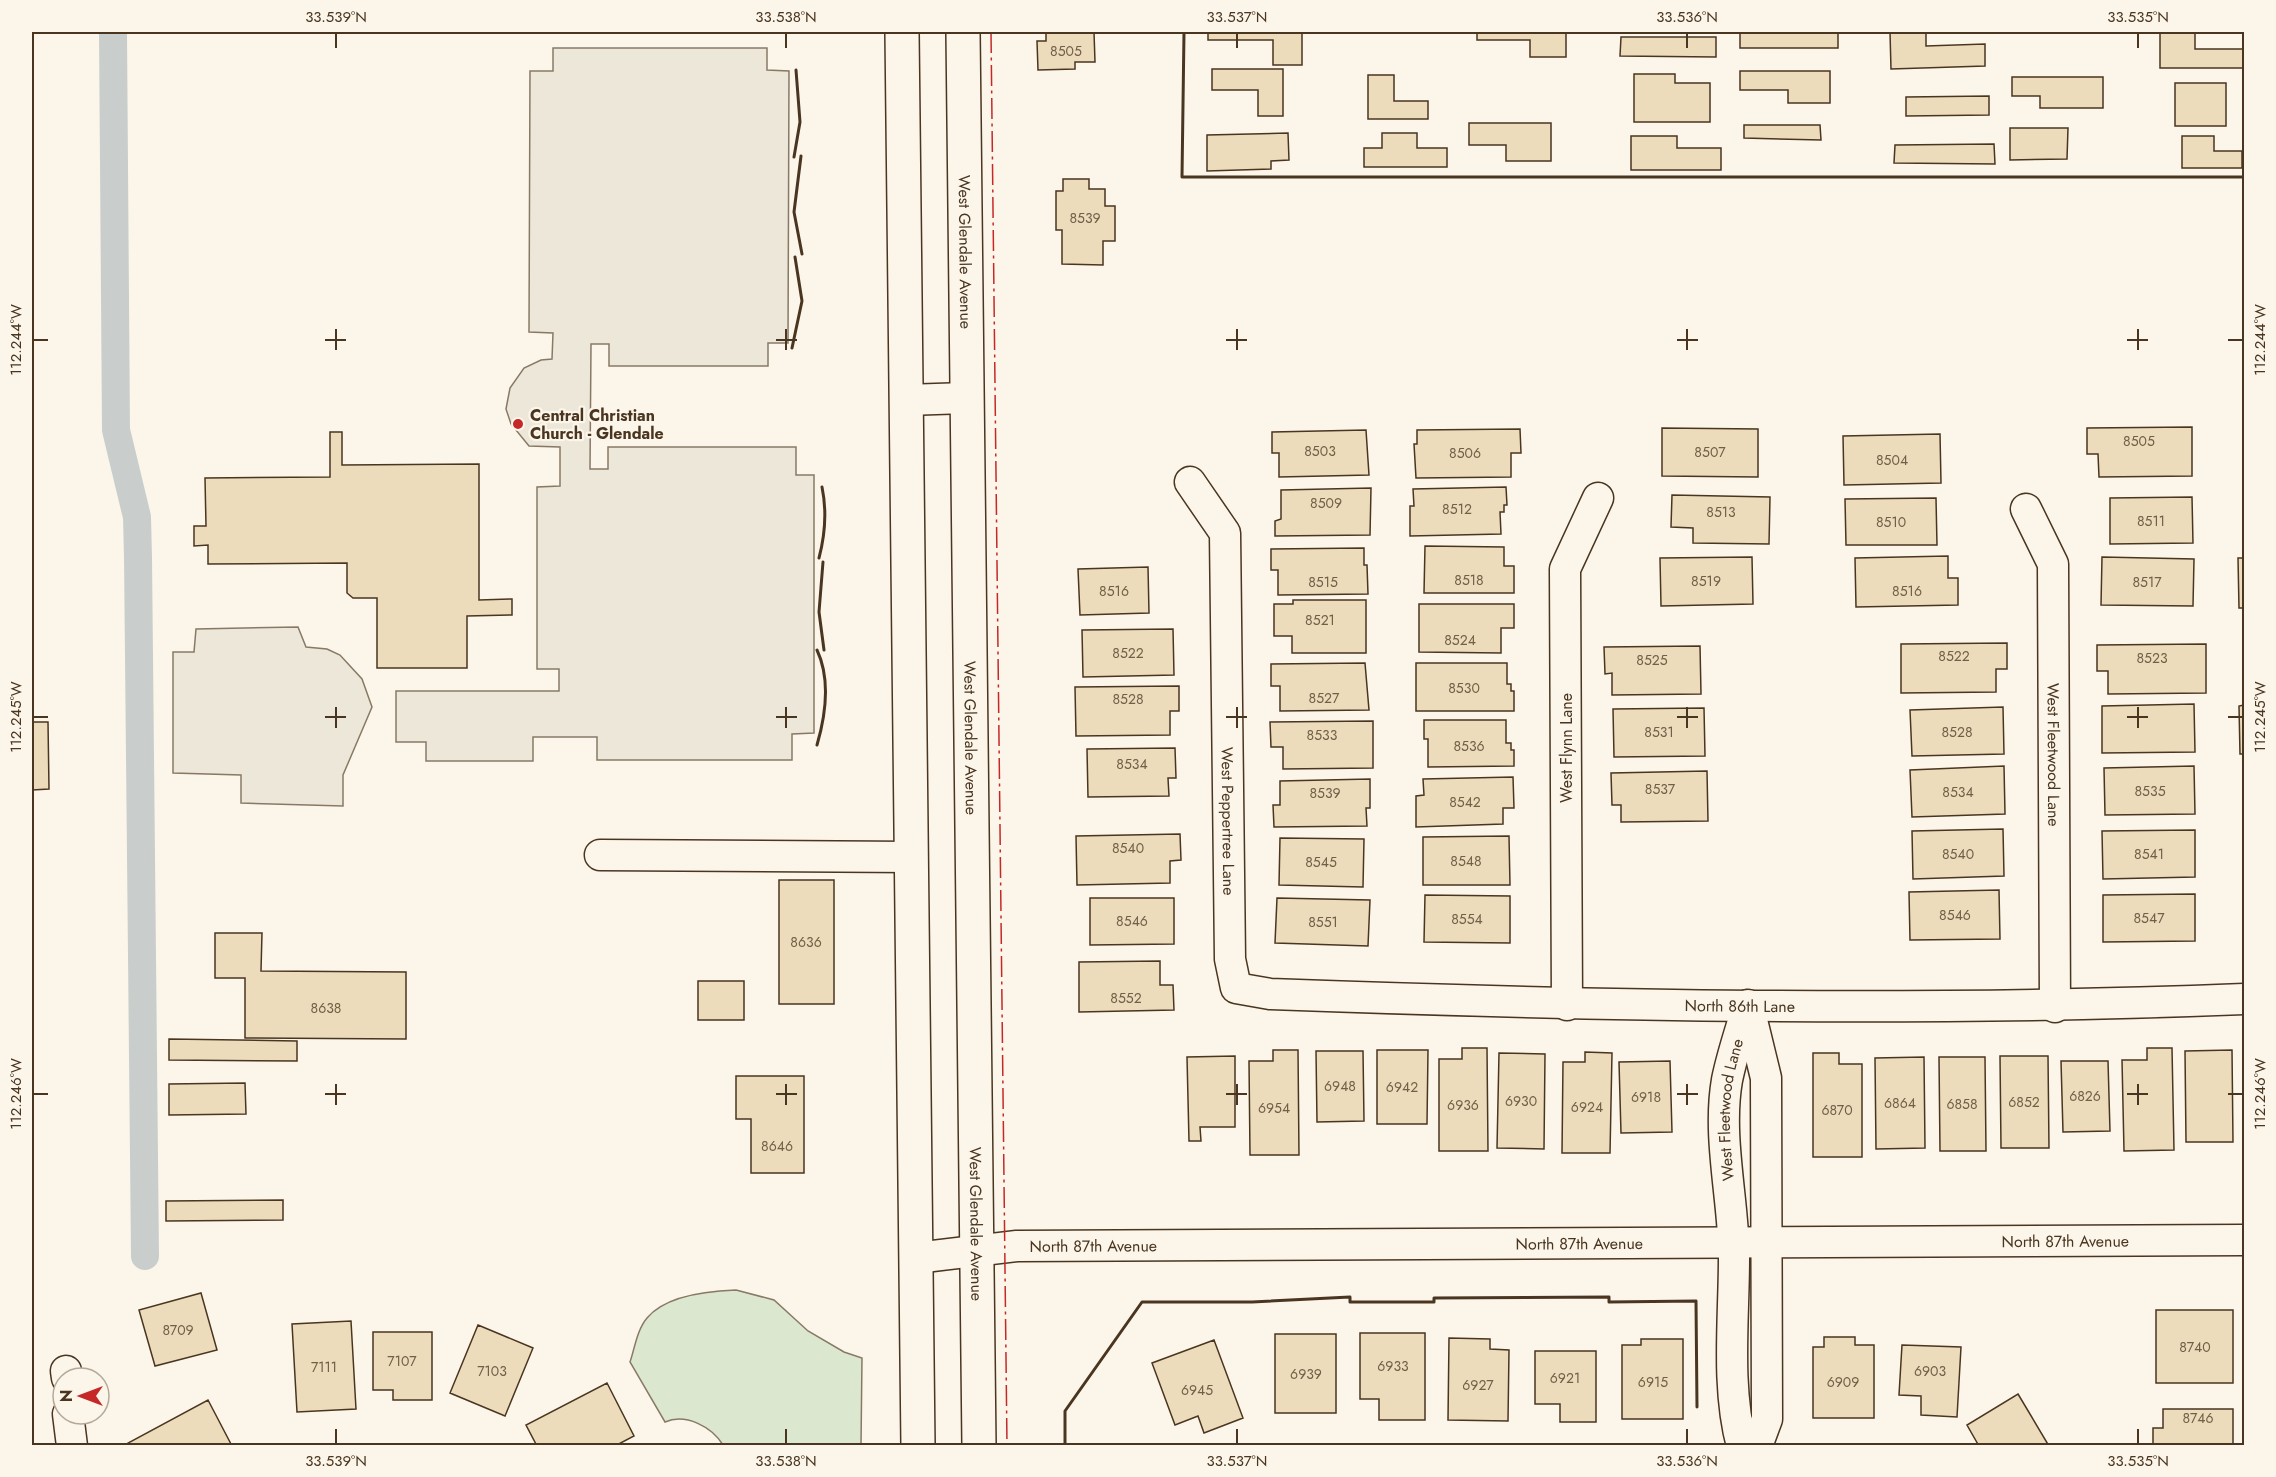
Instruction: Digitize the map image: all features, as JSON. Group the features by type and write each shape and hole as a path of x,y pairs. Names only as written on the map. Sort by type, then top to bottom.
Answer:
{"main road":[{"path":"902,32 918,1446"},
{"name":"West Glendale Avenue","path":"963,32 979,1446"}],"street":[{"path":"906,400 966,398"},
{"name":"West Peppertree Lane","path":"1190,482 1225,534 1230,959 1236,988"},
{"name":"West Flynn Lane","path":"1567,1005 1565,569 1598,498"},
{"name":"West Fleetwood Lane","path":"2026,509 2054,564 2055,1007"},
{"path":"600,855 912,857"},
{"name":"North 86th Lane","path":"1236,988 1270,994 1567,1005 2055,1007 2244,999"},
{"name":"West Fleetwood Lane","path":"1742,1446 1734,1417 1734,1242 1726,1180 1726,1110 1727,1080 1749,1005"},
{"name":"West Fleetwood Lane","path":"1749,1005 1766,1078 1767,1111 1767,1419 1757,1446"},
{"path":"1726,1110 1767,1111"},
{"name":"North 87th Avenue","path":"916,1258 1017,1246 2244,1240"},
{"path":"70,1426 72,1446"}],"green space":[{"path":"736,1290 774,1300 808,1331 844,1352 862,1358 861,1445 723,1445 718,1438 698,1423 681,1419 665,1422 630,1362 641,1328 655,1310 676,1299 701,1293"}],"shaded area":[{"path":"553,48 767,48 767,70 789,71 788,343 768,343 768,366 609,366 609,344 591,344 590,469 608,469 608,447 796,447 796,475 814,475 814,733 792,734 792,760 597,760 597,737 533,737 533,761 426,761 426,742 396,742 396,691 559,691 559,669 537,669 537,487 560,486 560,447 529,446 511,424 506,409 510,388 524,368 541,360 552,359 553,333 529,332 530,71 553,71"},
{"path":"298,627 306,647 327,649 340,655 362,679 372,707 343,775 343,806 241,803 241,775 173,773 173,652 194,652 196,629"}],"building":[{"path":"1046,32 1094,32 1095,62 1075,62 1075,69 1038,70 1037,41 1046,41"},
{"path":"1208,32 1302,32 1302,65 1273,65 1273,40 1208,40"},
{"path":"1477,32 1566,32 1566,57 1530,57 1530,40 1477,40"},
{"path":"1740,32 1838,32 1838,48 1740,48"},
{"path":"1890,32 1926,32 1926,46 1985,44 1985,66 1891,69"},
{"path":"2160,32 2195,32 2195,49 2244,49 2244,68 2160,68"},
{"path":"1621,37 1716,37 1716,57 1620,56"},
{"path":"1212,69 1283,69 1283,116 1258,116 1258,90 1212,90"},
{"path":"1740,71 1830,71 1830,103 1788,103 1788,90 1740,90"},
{"path":"1634,74 1675,74 1675,83 1710,83 1710,122 1634,122"},
{"path":"1368,75 1394,75 1394,101 1428,101 1428,119 1368,119"},
{"path":"2012,77 2103,77 2103,108 2040,108 2040,96 2012,96"},
{"path":"2175,83 2226,83 2226,126 2175,126"},
{"path":"1989,96 1989,115 1906,116 1906,97"},
{"path":"1469,123 1551,123 1551,161 1506,161 1506,145 1469,145"},
{"path":"1744,125 1820,125 1821,140 1744,138"},
{"path":"2010,128 2068,128 2067,159 2010,160"},
{"path":"1288,133 1289,160 1271,161 1271,169 1207,171 1207,135"},
{"path":"1382,133 1417,133 1417,148 1447,148 1447,167 1364,167 1364,148 1382,148"},
{"path":"1631,136 1677,136 1677,148 1721,148 1721,170 1631,170"},
{"path":"2182,136 2214,136 2214,151 2242,151 2242,168 2182,168"},
{"path":"1994,144 1995,164 1894,163 1895,145"},
{"path":"1063,179 1089,179 1089,189 1105,189 1105,206 1115,206 1115,241 1103,241 1103,265 1062,264 1062,230 1056,230 1056,191 1063,191"},
{"path":"2192,427 2192,476 2099,477 2098,454 2087,454 2087,428"},
{"path":"1662,428 1758,429 1758,477 1662,476"},
{"path":"1520,429 1521,453 1511,453 1511,477 1416,478 1414,444 1417,444 1417,430"},
{"path":"1366,430 1369,475 1279,477 1279,453 1272,453 1272,432"},
{"path":"330,432 342,432 342,465 479,464 479,600 512,599 512,615 467,616 467,668 377,668 377,598 353,598 347,593 347,563 208,564 208,545 194,546 194,526 206,526 205,478 330,477"},
{"path":"1940,434 1941,483 1844,485 1843,436"},
{"path":"1506,487 1507,505 1504,505 1504,512 1500,512 1501,534 1410,536 1410,506 1414,506 1413,489"},
{"path":"1371,488 1370,535 1275,536 1275,521 1281,519 1281,490"},
{"path":"1672,495 1770,497 1769,544 1693,543 1693,528 1671,527"},
{"path":"2192,497 2193,543 2110,544 2110,498"},
{"path":"1936,498 1937,545 1846,545 1845,499"},
{"path":"1425,546 1504,547 1504,566 1514,566 1514,593 1424,593"},
{"path":"1364,548 1368,594 1278,595 1278,570 1271,570 1271,549"},
{"path":"1948,556 1948,578 1958,578 1958,605 1856,607 1855,558"},
{"path":"1752,557 1753,604 1661,606 1660,558"},
{"path":"2102,557 2194,559 2193,606 2101,605"},
{"path":"2238,558 2244,558 2244,608 2239,608"},
{"path":"1148,567 1149,613 1080,615 1078,569"},
{"path":"1293,600 1366,600 1366,653 1292,653 1292,636 1274,636 1274,604 1293,604"},
{"path":"1419,604 1514,604 1514,628 1501,628 1501,653 1419,652"},
{"path":"1173,629 1174,675 1083,677 1082,630"},
{"path":"2007,643 2007,669 1996,669 1996,692 1901,693 1901,644"},
{"path":"2206,644 2206,693 2108,694 2108,671 2097,671 2097,645"},
{"path":"1700,646 1701,694 1612,695 1612,673 1605,674 1604,647"},
{"path":"1365,663 1369,710 1280,711 1280,686 1271,686 1271,664"},
{"path":"1416,663 1507,663 1507,684 1511,684 1511,691 1514,691 1514,711 1416,711"},
{"path":"1179,686 1179,711 1170,711 1170,735 1076,736 1075,687"},
{"path":"2194,704 2195,752 2102,753 2102,706"},
{"path":"2244,705 2244,754 2240,754 2239,706"},
{"path":"2003,707 2004,754 1912,756 1910,710"},
{"path":"1704,708 1705,756 1614,757 1613,709"},
{"path":"1424,720 1506,720 1506,743 1511,743 1511,750 1514,750 1514,766 1428,767 1428,739 1424,739"},
{"path":"1373,721 1373,768 1283,769 1283,747 1271,747 1270,722"},
{"path":"32,722 48,722 49,789 32,790"},
{"path":"1175,748 1176,778 1168,778 1169,796 1088,797 1087,749"},
{"path":"2004,766 2005,814 1912,817 1910,770"},
{"path":"2194,766 2195,814 2105,815 2104,768"},
{"path":"1707,771 1708,821 1621,822 1621,805 1612,805 1611,773"},
{"path":"1513,777 1514,808 1503,808 1503,824 1416,827 1416,796 1424,795 1423,779"},
{"path":"1370,779 1370,808 1366,808 1367,826 1274,827 1273,805 1280,805 1280,781"},
{"path":"2003,829 2004,876 1913,879 1912,831"},
{"path":"2195,830 2195,877 2103,879 2102,831"},
{"path":"1180,834 1181,860 1170,861 1170,883 1077,885 1076,836"},
{"path":"1509,836 1510,885 1423,885 1423,837"},
{"path":"1280,838 1364,839 1363,887 1279,885"},
{"path":"779,880 834,880 834,1004 779,1004"},
{"path":"1999,890 2000,939 1910,940 1909,892"},
{"path":"2195,894 2195,941 2103,942 2103,895"},
{"path":"1425,895 1510,896 1510,943 1424,942"},
{"path":"1090,898 1174,898 1174,944 1090,945"},
{"path":"1277,898 1370,900 1368,946 1275,943"},
{"path":"215,933 262,933 261,971 406,972 406,1039 245,1038 245,978 215,978"},
{"path":"1160,961 1160,985 1173,985 1174,1010 1079,1012 1079,962"},
{"path":"698,981 744,981 744,1020 698,1020"},
{"path":"169,1039 297,1041 297,1061 169,1060"},
{"path":"1462,1048 1487,1048 1488,1151 1439,1151 1439,1059 1462,1059"},
{"path":"2147,1048 2172,1048 2174,1150 2124,1151 2122,1060 2147,1060"},
{"path":"1273,1050 1298,1050 1299,1155 1250,1155 1249,1061 1273,1061"},
{"path":"1377,1050 1428,1050 1427,1124 1377,1124"},
{"path":"2232,1050 2233,1142 2186,1142 2185,1051"},
{"path":"1316,1051 1363,1051 1364,1121 1317,1122"},
{"path":"1585,1052 1612,1053 1610,1153 1562,1153 1563,1062 1585,1062"},
{"path":"1499,1053 1545,1054 1544,1149 1497,1148"},
{"path":"1813,1053 1839,1053 1839,1064 1862,1064 1862,1157 1813,1157"},
{"path":"1235,1056 1235,1127 1200,1127 1201,1141 1189,1141 1187,1057"},
{"path":"2000,1056 2048,1056 2049,1148 2001,1148"},
{"path":"1924,1057 1925,1148 1876,1149 1875,1058"},
{"path":"1939,1057 1985,1057 1986,1151 1940,1151"},
{"path":"1670,1061 1672,1132 1621,1133 1619,1062"},
{"path":"2061,1061 2108,1061 2110,1131 2063,1132"},
{"path":"736,1076 804,1076 804,1173 751,1173 751,1119 736,1119"},
{"path":"245,1083 246,1114 169,1115 169,1084"},
{"path":"283,1200 283,1220 166,1221 166,1201"},
{"path":"201,1293 217,1350 155,1366 139,1310"},
{"path":"2156,1310 2233,1310 2233,1383 2156,1383"},
{"path":"351,1321 356,1409 297,1412 292,1324"},
{"path":"478,1325 533,1348 505,1416 450,1393"},
{"path":"373,1332 432,1332 432,1400 393,1400 393,1390 373,1390"},
{"path":"1360,1333 1425,1333 1425,1420 1379,1420 1379,1399 1360,1399"},
{"path":"1275,1334 1336,1334 1336,1413 1275,1413"},
{"path":"1824,1337 1855,1337 1855,1345 1874,1345 1874,1418 1813,1418 1813,1347 1824,1347"},
{"path":"1449,1338 1490,1339 1490,1349 1509,1350 1508,1421 1448,1420"},
{"path":"1641,1339 1683,1339 1683,1419 1622,1419 1622,1345 1641,1345"},
{"path":"1214,1340 1243,1418 1204,1433 1198,1416 1175,1425 1152,1363"},
{"path":"1902,1345 1961,1347 1957,1417 1921,1415 1921,1396 1899,1395"},
{"path":"1535,1351 1596,1351 1596,1422 1560,1422 1560,1404 1535,1404"},
{"path":"607,1383 634,1436 615,1446 537,1446 526,1425"},
{"path":"2018,1394 2049,1446 1979,1446 1967,1425"},
{"path":"208,1400 232,1446 129,1446 128,1443"},
{"path":"2163,1409 2233,1409 2233,1446 2153,1446 2153,1428 2163,1428"}],"waterway":[{"path":"113,32 116,430 137,517 145,1256"}],"wall":[{"path":"1184,32 1182,177 2244,177"},
{"path":"794,157 800,122 796,70"},
{"path":"801,156 794,212 802,254"},
{"path":"792,348 802,301 795,257"},
{"path":"819,558 825,523 822,487"},
{"path":"823,562 819,612 824,650"},
{"path":"817,650 826,685 825,709 817,745"},
{"path":"1065,1446 1065,1411 1142,1302 1252,1302 1350,1297 1350,1302 1434,1302 1434,1298 1609,1297 1609,1302 1696,1301 1697,1407"}],"power":[{"path":"991,32 1007,1446"}],"place":[{"name":"Central Christian Church - Glendale","path":"518,424"}]}
